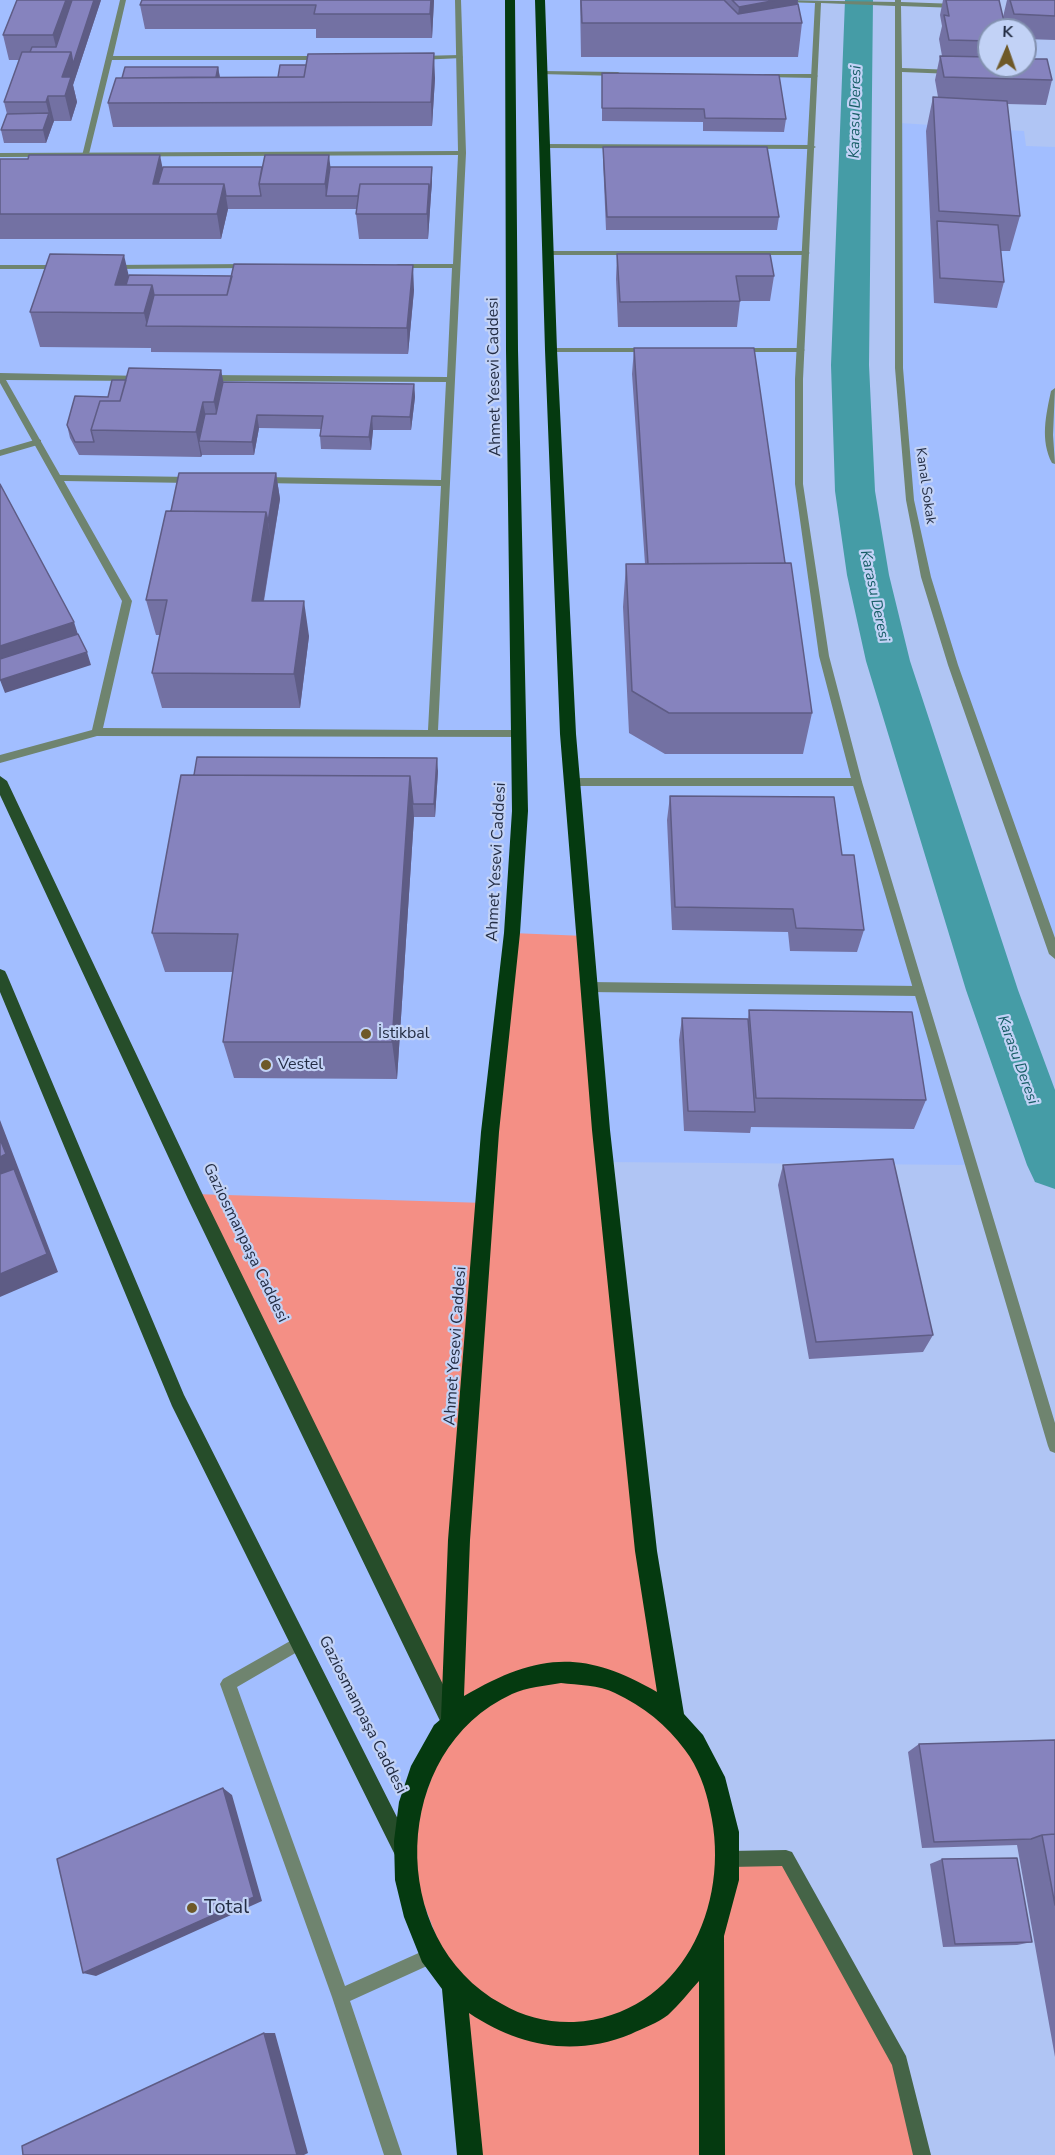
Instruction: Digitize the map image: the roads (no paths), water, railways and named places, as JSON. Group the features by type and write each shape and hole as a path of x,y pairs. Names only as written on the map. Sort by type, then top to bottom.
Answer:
{"highway":[{"name":"Ahmet Yesevi Caddesi","path":"452,1723 459,1540 487,1167 512,933 520,811 512,339 510,0"},
{"path":"540,0 551,350 572,782 601,1130 645,1539 673,1718"},
{"name":"Gaziosmanpaşa Caddesi","path":"561,1672 591,1675 621,1684 648,1698 673,1718 697,1746 715,1782 726,1820 730,1859 725,1900 712,1938 692,1972 660,2006 620,2026 576,2036 543,2033 510,2023 480,2007 454,1983 432,1955 413,1911 407,1888 404,1851 407,1815 416,1782 434,1746 452,1723 475,1702 502,1686 531,1676 561,1672"},
{"name":"Gaziosmanpaşa Caddesi","path":"712,1938 712,2155"},
{"path":"454,1983 470,2155"}],"main road":[{"name":"Gaziosmanpaşa Caddesi","path":"0,781 194,1194 452,1723"},
{"name":"Gaziosmanpaşa Caddesi","path":"0,975 178,1400 404,1851"}],"street":[{"path":"85,154 123,0"},
{"path":"433,734 462,153 458,0"},
{"path":"771,0 898,2 965,6"},
{"path":"818,0 801,350 799,484 824,656 856,782 1055,1446"},
{"name":"Kanal Sokak","path":"898,2 900,70 898,368 910,500 926,577 953,664 1055,954"},
{"path":"413,58 460,57"},
{"path":"109,58 331,58"},
{"path":"900,70 960,72"},
{"path":"542,73 625,74"},
{"path":"755,76 815,76"},
{"path":"545,146 812,147"},
{"path":"0,154 462,153"},
{"path":"548,253 806,253"},
{"path":"105,267 258,266"},
{"path":"386,266 457,266"},
{"path":"0,267 70,267"},
{"path":"551,350 658,350"},
{"path":"730,350 801,350"},
{"path":"0,376 155,378"},
{"path":"0,376 127,601 97,732"},
{"path":"202,378 451,380"},
{"path":"1055,391 1048,422 1050,450 1055,461"},
{"path":"0,453 38,442"},
{"path":"58,478 199,480"},
{"path":"246,480 445,483"},
{"path":"0,759 97,732 520,734"},
{"path":"572,782 856,782"},
{"path":"589,987 918,991"},
{"path":"299,1643 228,1684 340,1997 393,2155"},
{"path":"730,1859 786,1858 900,2062 922,2155"},
{"path":"340,1997 432,1955"}],"waterway":[{"name":"Karasu Deresi","path":"859,0 850,365 855,491 868,575 888,661 992,990 1055,1165"}],"place":[{"name":"İstikbal","path":"366,1034"},
{"name":"Vestel","path":"266,1065"},
{"name":"Total","path":"192,1908"}]}
